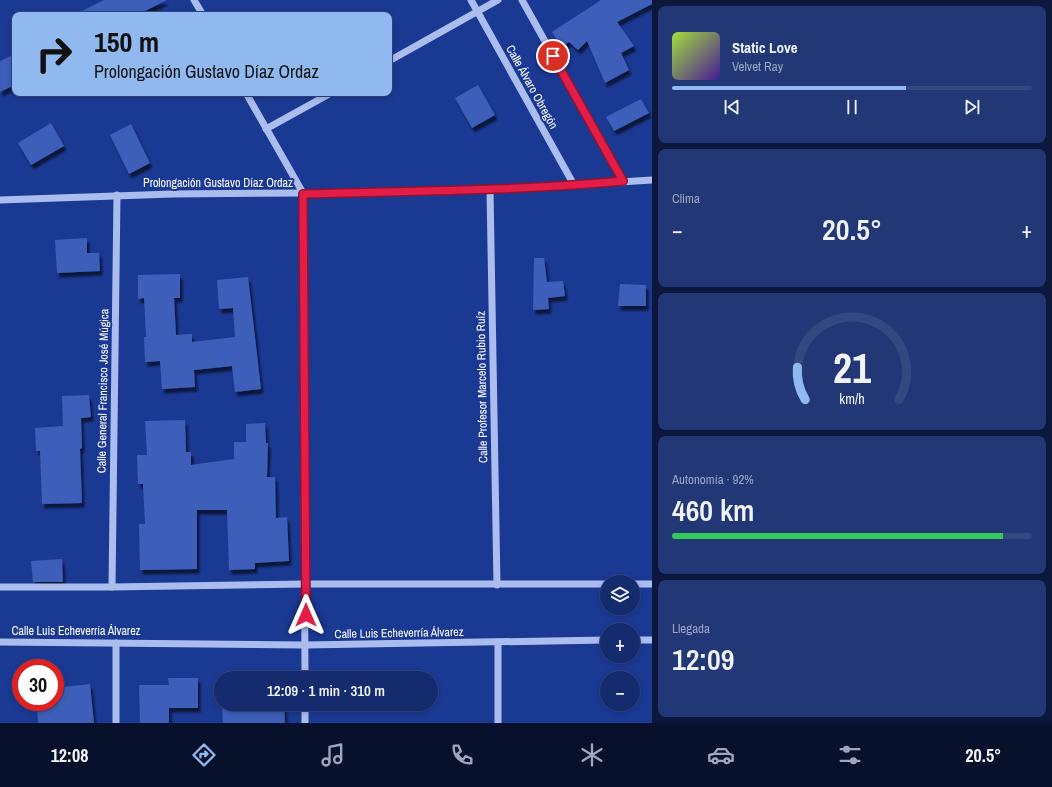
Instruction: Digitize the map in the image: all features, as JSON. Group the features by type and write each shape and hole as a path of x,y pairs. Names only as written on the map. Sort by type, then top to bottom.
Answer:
{"street":[{"path":"194,0 200,12"},
{"name":"Calle Álvaro Obregón","path":"471,0 574,186"},
{"path":"392,59 498,0"},
{"path":"522,0 623,181"},
{"path":"248,96 303,194 306,584 305,671"},
{"path":"266,129 326,96"},
{"name":"Prolongación Gustavo Díaz Ordaz","path":"0,200 117,195 303,194 490,190 652,180"},
{"name":"Calle Profesor Marcelo Rubio Ruíz","path":"490,190 497,585"},
{"name":"Calle General Francisco José Múgica","path":"112,587 117,195"},
{"path":"0,587 306,584 600,584"},
{"path":"640,584 652,584"},
{"name":"Calle Luis Echeverría Álvarez","path":"0,642 305,646 600,640"},
{"path":"640,640 652,640"},
{"path":"498,642 498,723"},
{"path":"116,643 116,723"},
{"path":"305,711 305,723"}],"building":[{"path":"104,0 167,0 143,12 80,12"},
{"path":"601,0 652,0 652,4 617,22 634,46 621,53 629,70 605,83 587,41 578,50 569,42 561,47 552,32"},
{"path":"12,55 12,86 0,92 0,61"},
{"path":"478,85 495,115 472,128 455,98"},
{"path":"641,99 649,113 614,131 606,117"},
{"path":"51,123 64,146 31,165 18,143"},
{"path":"131,124 150,163 129,174 110,135"},
{"path":"87,238 87,253 99,253 100,271 57,273 55,240"},
{"path":"534,258 544,258 547,282 563,281 565,296 548,298 549,309 533,310"},
{"path":"180,274 180,298 174,298 176,335 192,334 192,342 235,337 233,308 219,309 217,280 248,277 261,389 235,392 232,366 194,370 195,387 162,389 160,361 145,362 144,337 146,337 144,298 138,299 138,275"},
{"path":"620,284 646,285 646,306 618,306"},
{"path":"89,395 91,417 81,418 82,448 80,449 82,503 42,504 40,451 36,451 35,428 63,426 62,396"},
{"path":"185,420 186,452 191,452 191,465 234,459 234,442 246,442 246,424 265,423 266,443 268,443 267,477 275,477 276,518 287,517 289,561 255,563 255,569 229,570 227,510 197,510 197,569 140,570 139,524 145,524 143,484 138,484 137,455 147,455 145,421"},
{"path":"62,559 63,582 33,582 31,561"},
{"path":"168,678 198,678 198,708 169,708 169,723 140,723 139,685 169,685"},
{"path":"90,684 94,723 38,723 37,711 64,711 64,687"},
{"path":"222,711 284,711 285,723 223,723"}],"route":[{"path":"306,615 303,194 490,190 574,186 623,181 553,56"}]}
